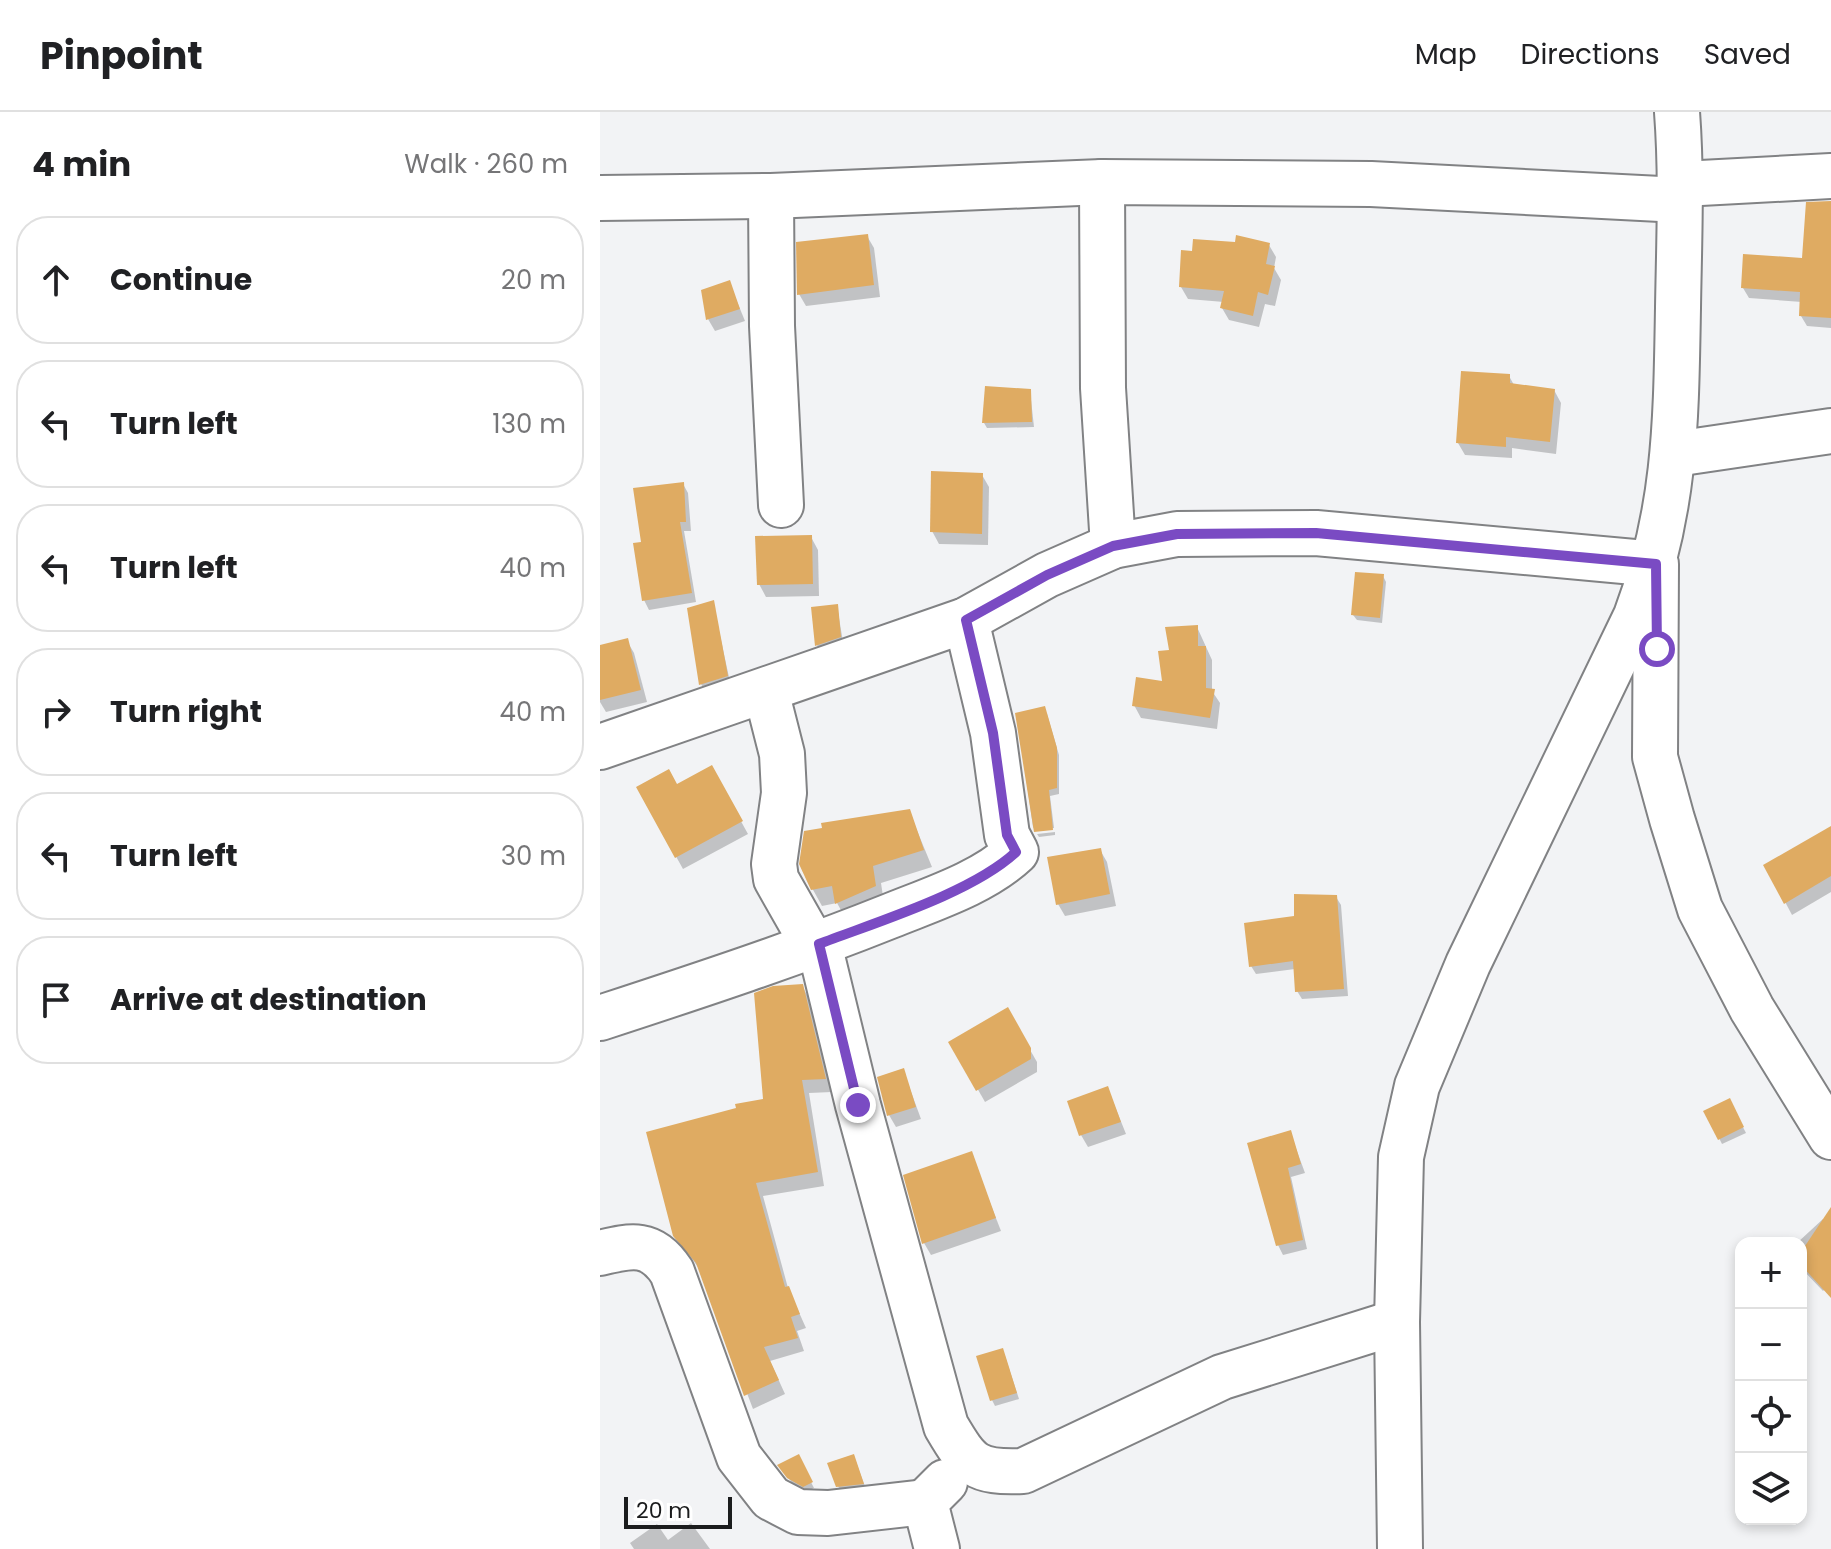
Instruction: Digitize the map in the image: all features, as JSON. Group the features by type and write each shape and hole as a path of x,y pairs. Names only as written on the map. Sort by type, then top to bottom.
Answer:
{"street":[{"path":"1677,112 1681,192 1675,454 1656,564 1655,757 1700,909 1752,1009 1831,1137"},
{"path":"600,198 771,196 1102,182 1371,184 1681,192 1831,176"},
{"path":"1102,182 1103,388 1113,546"},
{"path":"771,196 772,326 781,505"},
{"path":"1675,454 1831,431"},
{"path":"600,747 966,620 1047,575 1113,546 1177,534 1316,533 1656,564"},
{"path":"1400,1549 1397,1322 1401,1157 1417,1086 1468,964 1630,630 1656,564"},
{"path":"600,1018 817,945 940,896 1005,863 1016,852 1007,835 993,733 966,620"},
{"path":"766,691 782,754 784,793 774,864 776,879 817,945 942,1412 967,1460 996,1472 1023,1471 1222,1377 1397,1322"},
{"path":"600,1253 634,1245 663,1258 672,1272 739,1457 771,1498 798,1512 828,1513 925,1502 967,1460"},
{"path":"925,1502 937,1549"}],"building":[{"path":"1831,201 1831,318 1799,316 1800,292 1741,288 1743,254 1802,258 1806,202"},
{"path":"868,234 874,285 797,295 796,242"},
{"path":"1236,235 1270,243 1266,264 1275,266 1268,295 1258,292 1253,316 1220,308 1224,291 1179,287 1181,250 1192,251 1193,239 1235,242"},
{"path":"730,280 740,309 706,320 701,290"},
{"path":"1461,371 1510,374 1510,383 1555,389 1550,442 1506,437 1506,447 1456,443"},
{"path":"985,386 1031,389 1032,422 982,423"},
{"path":"931,471 983,473 982,534 930,532"},
{"path":"684,482 686,522 680,522 692,593 642,601 633,543 641,542 633,488"},
{"path":"812,535 813,584 757,585 755,536"},
{"path":"1355,572 1384,574 1380,618 1351,615"},
{"path":"714,600 728,676 699,685 687,608"},
{"path":"838,604 841,637 815,646 811,607"},
{"path":"1198,625 1198,646 1206,646 1206,688 1215,689 1210,718 1132,706 1136,677 1162,681 1158,651 1169,650 1165,627"},
{"path":"628,638 641,690 600,700 600,645"},
{"path":"1045,706 1057,748 1057,788 1049,790 1053,830 1034,832 1015,713"},
{"path":"712,765 743,821 675,858 636,787 669,769 677,784"},
{"path":"910,809 924,850 873,866 876,886 835,904 832,886 811,890 799,864 804,831 822,828 821,823"},
{"path":"1831,826 1831,876 1784,904 1763,865"},
{"path":"1101,848 1110,894 1056,905 1047,857"},
{"path":"1294,894 1337,895 1344,989 1295,992 1293,961 1249,967 1244,923 1294,916"},
{"path":"803,984 826,1079 802,1080 818,1172 756,1183 785,1287 789,1286 800,1314 791,1317 798,1338 764,1347 779,1380 744,1396 696,1263 673,1236 646,1132 736,1108 735,1104 763,1099 754,993 773,986"},
{"path":"1008,1007 1031,1048 1031,1059 976,1091 948,1042"},
{"path":"904,1068 916,1107 887,1116 877,1077"},
{"path":"1108,1086 1121,1122 1079,1136 1067,1101"},
{"path":"1730,1098 1744,1127 1718,1140 1703,1111"},
{"path":"1291,1130 1301,1164 1288,1168 1303,1240 1276,1246 1247,1143"},
{"path":"972,1151 996,1218 922,1244 903,1175"},
{"path":"1831,1207 1831,1298 1807,1272 1807,1243"},
{"path":"1003,1348 1017,1393 990,1401 976,1356"},
{"path":"799,1454 813,1482 803,1487 787,1478 777,1465"},
{"path":"854,1454 864,1484 836,1487 827,1463"}],"route":[{"path":"858,1105 819,944 940,896 1005,863 1016,852 1007,835 993,733 966,620 1047,575 1113,546 1177,534 1316,533 1656,564 1657,649"}]}
